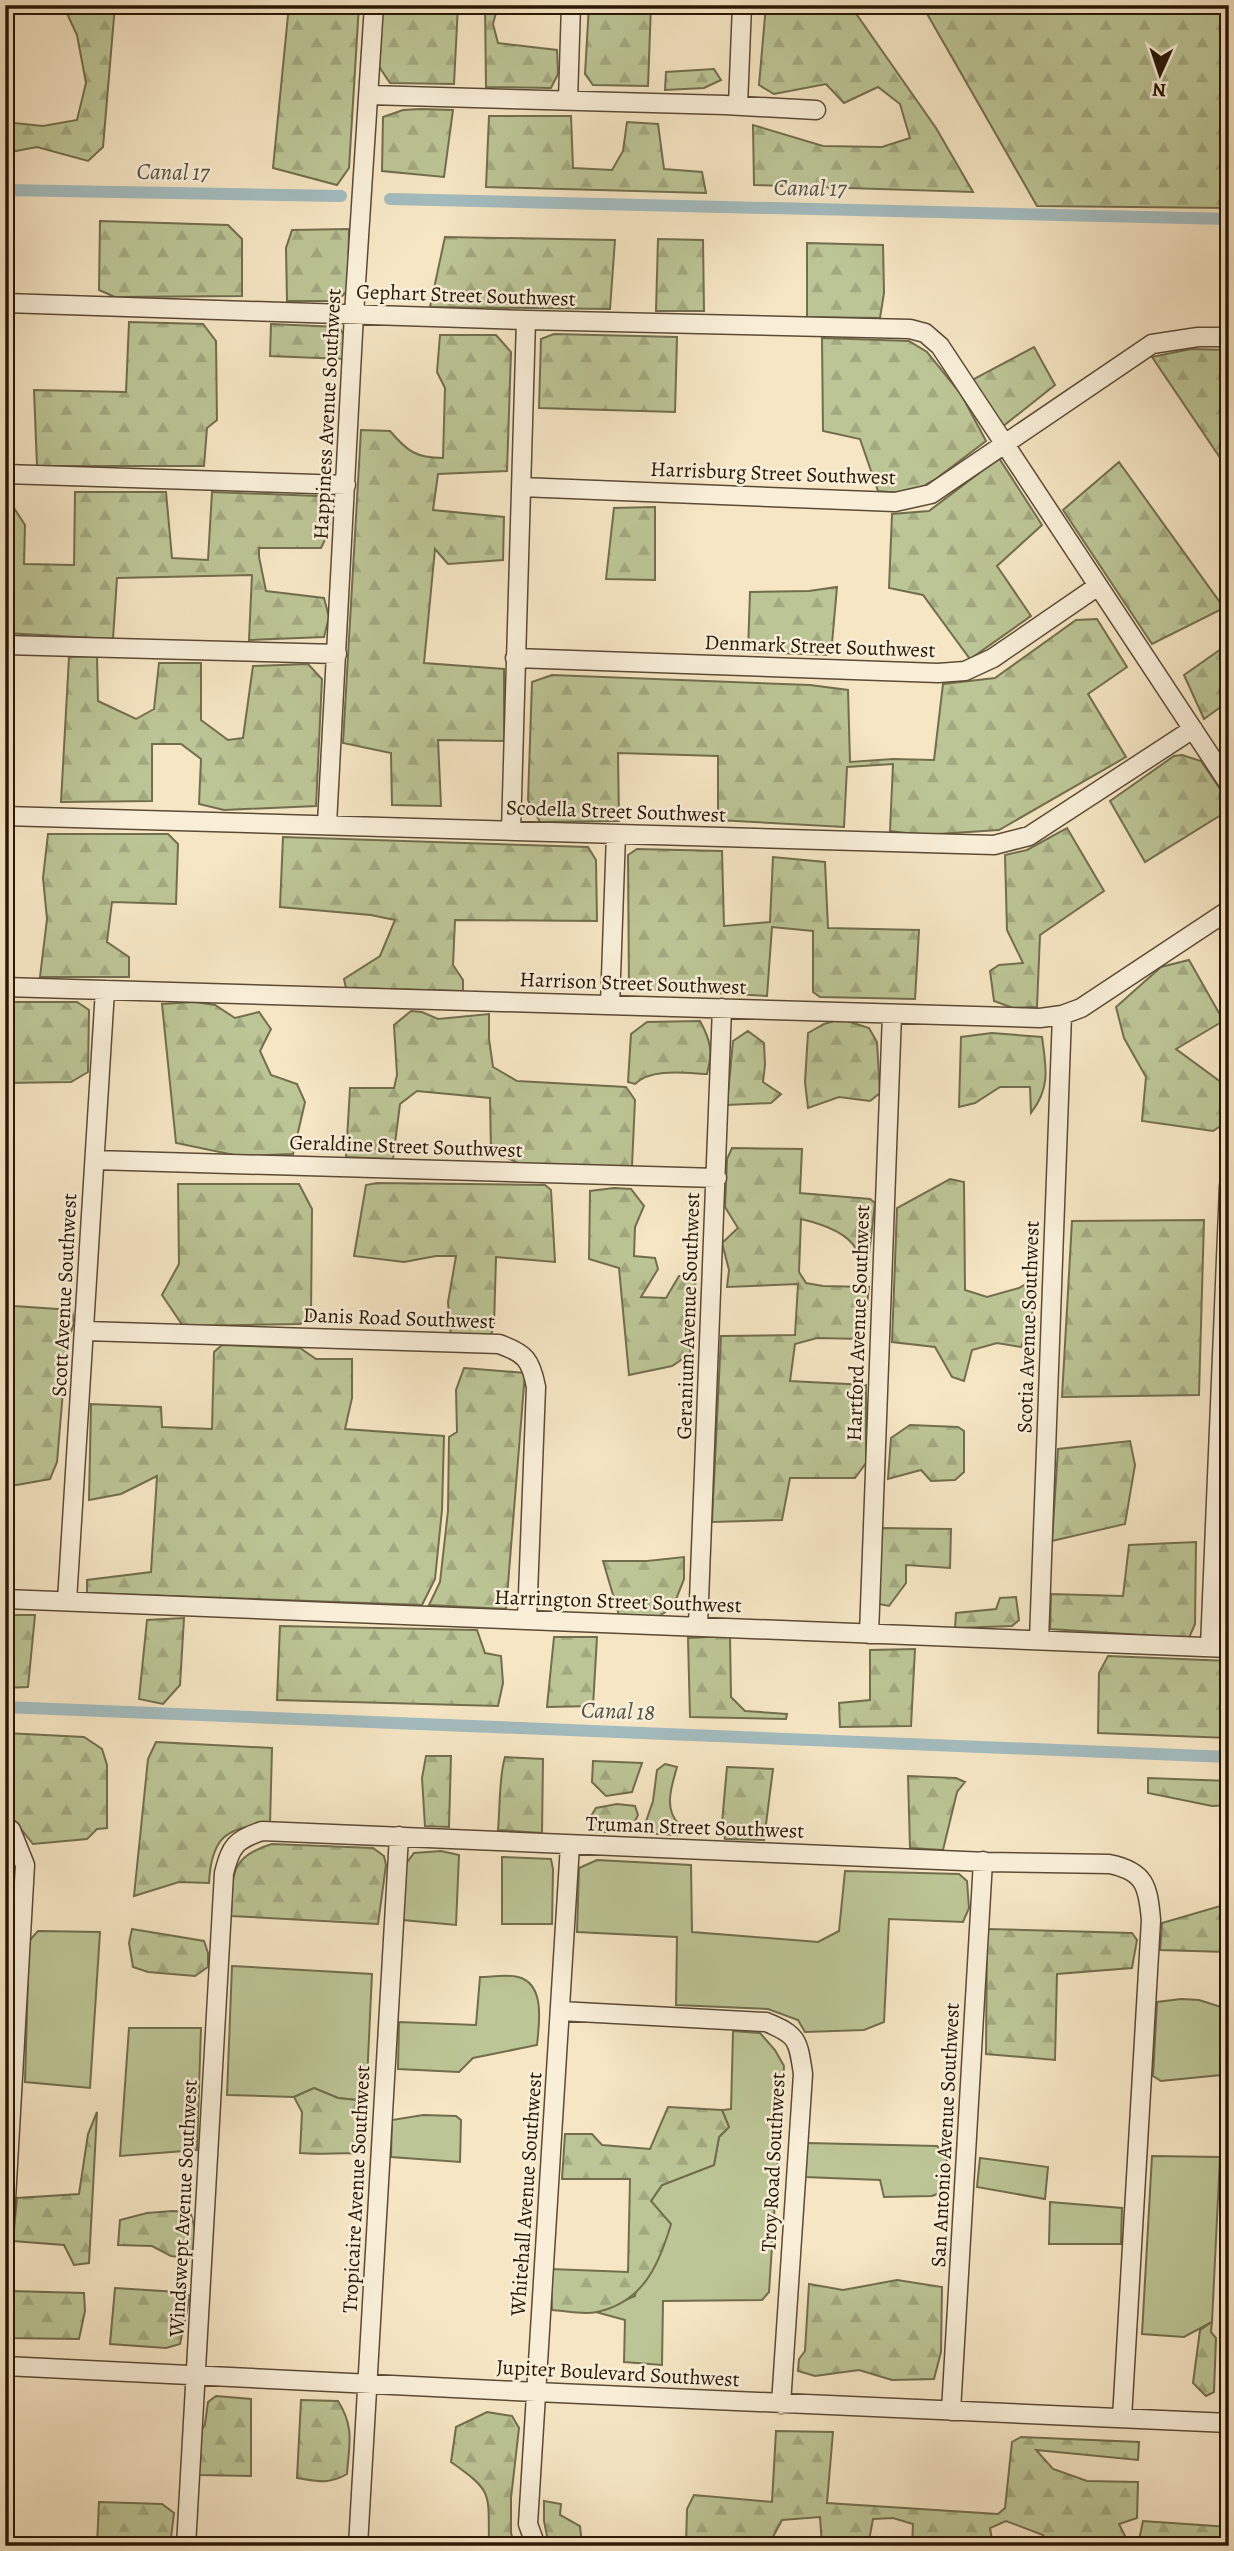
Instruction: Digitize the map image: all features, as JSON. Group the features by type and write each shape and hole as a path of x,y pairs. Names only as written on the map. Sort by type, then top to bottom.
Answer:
{"street":[{"name":"Happiness Avenue Southwest","path":"327,824 354,314 374,5"},
{"path":"568,100 571,5"},
{"path":"738,105 742,5"},
{"path":"369,94 738,105 816,110"},
{"name":"Gephart Street Southwest","path":"5,303 910,329 925,332 940,346 1003,443"},
{"path":"511,831 526,320"},
{"name":"Harrisburg Street Southwest","path":"521,487 895,502 931,494 1152,344 1198,337 1229,338"},
{"path":"1003,443 1229,784"},
{"path":"5,474 346,485"},
{"name":"Denmark Street Southwest","path":"515,658 938,673 965,671 993,658 1098,586"},
{"path":"5,645 337,654"},
{"name":"Scodella Street Southwest","path":"5,816 994,845 1029,836 1193,729"},
{"path":"610,1005 616,834"},
{"name":"Harrison Street Southwest","path":"5,987 1040,1017 1062,1015 1081,1008 1229,910"},
{"name":"Scott Avenue Southwest","path":"67,1601 105,990"},
{"name":"Geranium Avenue Southwest","path":"698,1626 722,1008"},
{"name":"Hartford Avenue Southwest","path":"869,1634 892,1014"},
{"name":"Scotia Avenue Southwest","path":"1039,1640 1062,1015"},
{"name":"Geraldine Street Southwest","path":"95,1160 717,1178"},
{"path":"1210,1647 1229,1186"},
{"name":"Danis Road Southwest","path":"85,1331 499,1344 520,1351 533,1368 536,1387 527,1620"},
{"name":"Harrington Street Southwest","path":"5,1599 1229,1648"},
{"path":"5,2217 25,1865 8,1828"},
{"name":"Truman Street Southwest","path":"223,1873 230,1850 243,1837 262,1831 1109,1864 1126,1867 1142,1879 1149,1899 1151,1920 1122,2418"},
{"name":"Tropicaire Avenue Southwest","path":"358,2546 399,1836"},
{"name":"Whitehall Avenue Southwest","path":"536,2546 528,2524 570,1845"},
{"name":"San Antonio Avenue Southwest","path":"951,2411 983,1861"},
{"name":"Windswept Avenue Southwest","path":"186,2546 223,1873"},
{"name":"Troy Road Southwest","path":"560,2011 766,2022 788,2031 799,2047 803,2074 781,2404"},
{"name":"Jupiter Boulevard Southwest","path":"5,2366 1229,2423"}],"green space":[{"path":"63,5 115,5 103,147 88,161 37,147 5,153 5,122 43,126 77,120 86,83 77,35"},
{"path":"289,5 359,5 349,168 337,185 273,168"},
{"path":"383,5 458,5 454,84 390,83 378,65"},
{"path":"485,5 498,5 493,24 498,43 557,50 558,74 551,88 486,87"},
{"path":"589,5 651,5 648,86 593,85 585,74"},
{"path":"766,5 850,5 936,128 973,192 754,185 753,125 823,146 882,147 910,138 900,104 878,87 844,103 826,84 774,94 759,85"},
{"path":"922,5 1229,5 1229,208 1037,206"},
{"path":"714,69 721,80 704,88 665,90 666,72"},
{"path":"403,110 453,110 444,177 382,171 383,117"},
{"path":"489,116 571,116 573,168 612,170 623,151 627,122 658,124 664,169 702,172 706,193 486,187"},
{"path":"100,221 228,225 242,239 242,296 115,297 99,290"},
{"path":"349,229 348,290 337,301 287,301 286,248 292,230"},
{"path":"445,237 615,240 610,309 430,307"},
{"path":"658,239 703,240 704,311 656,311"},
{"path":"807,243 883,245 884,293 880,318 807,317"},
{"path":"129,322 203,324 216,341 217,420 207,428 204,466 37,466 34,390 126,392"},
{"path":"271,324 339,327 344,335 343,359 270,356"},
{"path":"554,334 677,337 675,412 539,408 541,339"},
{"path":"440,335 496,335 511,352 507,471 438,474 433,510 504,517 503,560 448,564 435,549 424,663 504,669 504,741 438,740 441,806 392,805 391,753 343,743 361,430 390,431 413,452 426,457 443,458 445,388 437,372"},
{"path":"822,338 909,341 927,352 961,394 986,441 937,478 910,494 878,491 860,439 823,431"},
{"path":"1034,347 1055,385 1002,427 972,380"},
{"path":"1191,349 1229,350 1229,471 1152,357"},
{"path":"999,458 1042,525 997,566 1031,616 970,659 923,595 889,588 892,514 929,511"},
{"path":"1119,462 1224,608 1152,644 1063,510"},
{"path":"75,492 166,492 172,558 208,560 212,492 319,496 330,522 321,548 259,548 259,557 266,591 324,598 329,617 324,637 249,640 252,575 117,578 113,639 5,633 5,494 25,525 24,564 74,565"},
{"path":"655,507 655,580 606,579 614,508"},
{"path":"837,587 831,655 748,652 750,592 809,591"},
{"path":"1097,619 1127,667 1088,694 1126,757 999,830 922,835 890,831 893,764 847,767 844,827 718,820 718,756 618,753 619,821 540,822 528,800 532,682 552,675 810,685 848,690 850,762 934,760 943,684 995,678 1076,620"},
{"path":"1221,649 1229,650 1229,701 1204,719 1184,675"},
{"path":"97,656 98,701 136,719 154,709 159,663 201,663 201,720 228,740 243,738 253,666 308,664 322,679 316,806 224,810 199,804 201,759 181,744 152,744 152,801 61,802 69,657"},
{"path":"1182,755 1201,761 1229,802 1229,810 1145,862 1110,801 1174,756"},
{"path":"1067,828 1104,891 1040,935 1037,1007 1013,1008 994,1001 990,971 999,965 1023,963 1007,930 1005,855 1027,850"},
{"path":"48,834 168,834 178,844 176,904 112,902 107,942 129,957 129,977 40,977 47,919 43,878"},
{"path":"283,837 588,847 596,860 597,921 455,920 453,965 463,980 463,991 346,988 344,979 380,956 395,920 371,915 280,907"},
{"path":"637,849 722,851 724,926 770,922 773,857 825,862 828,928 919,930 915,999 820,997 813,992 813,931 772,927 767,996 629,988 628,855"},
{"path":"1189,960 1219,1013 1229,1008 1229,1026 1225,1020 1176,1049 1229,1088 1229,1109 1225,1123 1213,1131 1142,1121 1146,1077 1124,1038 1116,1007 1161,967"},
{"path":"5,1002 77,1002 89,1010 88,1072 71,1082 5,1083"},
{"path":"195,1002 215,1005 235,1018 259,1012 271,1029 260,1051 271,1075 297,1084 305,1102 293,1154 239,1156 176,1143 162,1004"},
{"path":"411,1011 422,1012 438,1019 489,1014 493,1067 517,1081 626,1087 635,1100 632,1166 522,1165 491,1150 490,1098 417,1091 400,1104 393,1159 346,1157 350,1088 394,1088 397,1075 394,1025"},
{"path":"841,1019 869,1028 877,1042 880,1093 870,1101 839,1097 808,1108 805,1082 808,1033"},
{"path":"700,1021 710,1047 707,1074 659,1074 635,1084 628,1082 631,1034 647,1022"},
{"path":"748,1031 764,1043 763,1082 781,1094 771,1103 727,1105 733,1041"},
{"path":"992,1033 1042,1037 1046,1067 1044,1085 1031,1113 1030,1087 1000,1087 975,1103 959,1107 961,1037"},
{"path":"732,1148 802,1149 800,1193 870,1199 875,1203 867,1272 859,1272 857,1251 846,1238 824,1226 801,1219 799,1272 806,1283 869,1287 863,1339 817,1338 795,1344 790,1381 866,1385 866,1463 855,1478 790,1478 782,1520 712,1522 721,1336 795,1335 798,1284 727,1287 729,1270 722,1243 738,1228 725,1207 727,1159"},
{"path":"950,1179 964,1182 965,1290 987,1297 1019,1288 1038,1277 1031,1320 1021,1347 997,1343 972,1350 964,1381 952,1377 935,1347 892,1342 897,1208"},
{"path":"178,1184 299,1184 312,1209 311,1317 300,1324 183,1326 162,1295 179,1264"},
{"path":"366,1185 545,1185 551,1190 555,1262 496,1257 494,1326 490,1337 451,1337 448,1302 456,1256 436,1256 404,1262 354,1256"},
{"path":"631,1189 644,1206 635,1227 634,1256 655,1258 658,1269 641,1297 666,1298 679,1276 696,1276 690,1354 672,1366 629,1375 619,1268 589,1259 590,1191"},
{"path":"1204,1220 1199,1395 1062,1397 1072,1221"},
{"path":"5,1258 10,1263 14,1306 72,1310 74,1323 67,1344 57,1462 50,1479 5,1487"},
{"path":"222,1345 300,1348 316,1359 352,1359 352,1398 345,1429 444,1436 442,1510 435,1579 422,1605 87,1593 87,1580 151,1572 157,1476 121,1494 89,1500 91,1404 161,1407 162,1427 212,1429 214,1352"},
{"path":"464,1368 525,1373 506,1609 429,1605 440,1582 448,1511 449,1437 457,1432 456,1390"},
{"path":"910,1425 958,1427 964,1431 964,1472 955,1480 931,1481 921,1470 888,1479 891,1438"},
{"path":"1130,1441 1135,1465 1125,1524 1052,1541 1058,1449"},
{"path":"880,1528 951,1529 950,1568 906,1565 906,1583 889,1606 879,1604"},
{"path":"1196,1542 1195,1624 1189,1638 1050,1629 1051,1594 1123,1596 1129,1545"},
{"path":"684,1557 684,1579 673,1607 653,1620 619,1615 603,1561 647,1561"},
{"path":"1016,1597 1019,1620 1012,1626 955,1628 956,1613 996,1609 1000,1598"},
{"path":"5,1615 35,1615 28,1687 5,1688"},
{"path":"184,1618 180,1685 163,1704 139,1699 147,1620"},
{"path":"280,1626 477,1630 485,1653 501,1656 503,1683 498,1706 277,1700"},
{"path":"730,1636 731,1697 745,1711 787,1714 786,1719 690,1717 688,1638"},
{"path":"554,1637 597,1637 593,1706 547,1707"},
{"path":"915,1649 911,1726 840,1727 839,1703 870,1700 870,1650"},
{"path":"1108,1656 1229,1661 1229,1738 1098,1733 1099,1673"},
{"path":"5,1733 84,1737 102,1749 107,1765 107,1828 97,1829 87,1839 33,1844 5,1809"},
{"path":"156,1742 272,1748 270,1825 242,1828 224,1838 213,1855 209,1883 179,1882 134,1896 148,1759"},
{"path":"426,1756 451,1756 449,1827 425,1826 422,1778"},
{"path":"505,1757 543,1759 542,1833 498,1830"},
{"path":"593,1761 642,1763 632,1792 606,1796 592,1782"},
{"path":"665,1764 677,1767 670,1804 679,1824 678,1835 642,1833 653,1801 657,1770"},
{"path":"727,1767 773,1769 764,1840 725,1839 722,1823"},
{"path":"908,1776 956,1778 965,1782 957,1792 943,1850 910,1848"},
{"path":"1148,1778 1229,1781 1229,1805 1212,1806 1148,1793"},
{"path":"617,1804 635,1806 638,1815 630,1832 593,1832 591,1816 596,1808"},
{"path":"272,1844 373,1848 384,1856 386,1865 378,1924 231,1916 233,1879 240,1862 247,1855"},
{"path":"441,1851 459,1855 456,1925 403,1920 405,1865 414,1853"},
{"path":"502,1857 551,1859 552,1924 502,1924"},
{"path":"5,1859 12,1876 5,1966"},
{"path":"597,1860 691,1865 692,1932 818,1942 839,1931 845,1871 959,1874 967,1881 969,1908 963,1922 889,1919 884,2022 864,2030 805,2032 798,2020 768,2009 676,2005 677,1937 577,1932 579,1868"},
{"path":"1227,1904 1225,1952 1160,1950 1162,1923"},
{"path":"132,1929 204,1941 208,1953 208,1967 195,1976 148,1972 133,1967 129,1943"},
{"path":"987,1929 1132,1933 1137,1940 1132,1968 1057,1974 1055,2060 986,2054"},
{"path":"38,1931 100,1932 90,2088 25,2082 29,1941"},
{"path":"232,1966 372,1974 366,2101 338,2098 314,2088 294,2097 227,2095"},
{"path":"480,1977 518,1977 533,1988 539,2006 537,2045 473,2058 459,2072 398,2069 399,2022 476,2025"},
{"path":"1199,2000 1221,2007 1221,2075 1161,2081 1153,2076 1157,2002"},
{"path":"129,2028 201,2028 197,2150 120,2156"},
{"path":"733,2031 760,2033 775,2050 784,2066 769,2292 762,2300 663,2301 662,2365 624,2362 625,2320 596,2312 635,2296 651,2201 662,2185 714,2165 719,2137 729,2127 722,2110 731,2109"},
{"path":"314,2088 338,2098 366,2101 364,2154 300,2153 302,2112 294,2097"},
{"path":"668,2107 722,2110 729,2127 719,2137 714,2165 662,2185 651,2201 671,2224 661,2254 647,2280 637,2291 613,2307 597,2312 552,2310 551,2269 628,2272 630,2179 562,2179 565,2134 592,2134 602,2145 650,2149"},
{"path":"97,2112 89,2263 74,2265 64,2245 13,2241 17,2198 79,2194 88,2134"},
{"path":"423,2115 456,2116 461,2120 460,2162 391,2157 392,2120"},
{"path":"807,2143 937,2146 947,2157 945,2191 932,2196 884,2197 880,2180 805,2177"},
{"path":"1152,2156 1220,2157 1212,2322 1184,2337 1142,2334"},
{"path":"980,2158 1048,2167 1045,2199 977,2187"},
{"path":"1050,2202 1122,2208 1121,2244 1049,2244"},
{"path":"190,2212 194,2241 189,2258 171,2256 152,2246 118,2245 120,2220 147,2213"},
{"path":"897,2280 942,2287 941,2352 934,2379 892,2380 859,2370 815,2376 798,2371 799,2359 805,2351 809,2284 843,2290"},
{"path":"115,2288 178,2292 190,2296 180,2344 166,2348 110,2344"},
{"path":"9,2291 84,2293 85,2311 79,2339 7,2338"},
{"path":"1212,2322 1211,2332 1216,2338 1214,2392 1206,2396 1193,2383 1200,2330"},
{"path":"216,2396 251,2399 251,2476 197,2475 198,2437 205,2424 208,2402"},
{"path":"301,2400 338,2401 349,2428 347,2474 328,2481 297,2478"},
{"path":"487,2412 512,2416 519,2428 511,2498 511,2533 515,2546 487,2546 489,2513 486,2495 475,2480 451,2462 456,2427"},
{"path":"776,2431 833,2432 827,2503 998,2514 1005,2508 1012,2442 1021,2437 1139,2442 1138,2460 1036,2450 1053,2469 1087,2481 1138,2482 1137,2518 1119,2524 1128,2542 1138,2545 1143,2521 1229,2527 1229,2546 1049,2546 1043,2535 1006,2521 990,2528 993,2546 912,2546 913,2524 893,2518 873,2519 868,2546 822,2546 820,2517 782,2520 768,2546 686,2546 687,2509 694,2495 772,2502"},
{"path":"544,2501 561,2504 560,2515 580,2526 582,2546 549,2546 544,2521"},
{"path":"99,2502 162,2504 174,2513 170,2546 97,2546"}],"waterway":[{"name":"Canal 17","path":"5,190 341,196"},
{"name":"Canal 17","path":"390,199 1229,219"},
{"name":"Canal 18","path":"5,1707 1229,1757"},
{"path":"1222,2394 1229,2268"}]}
